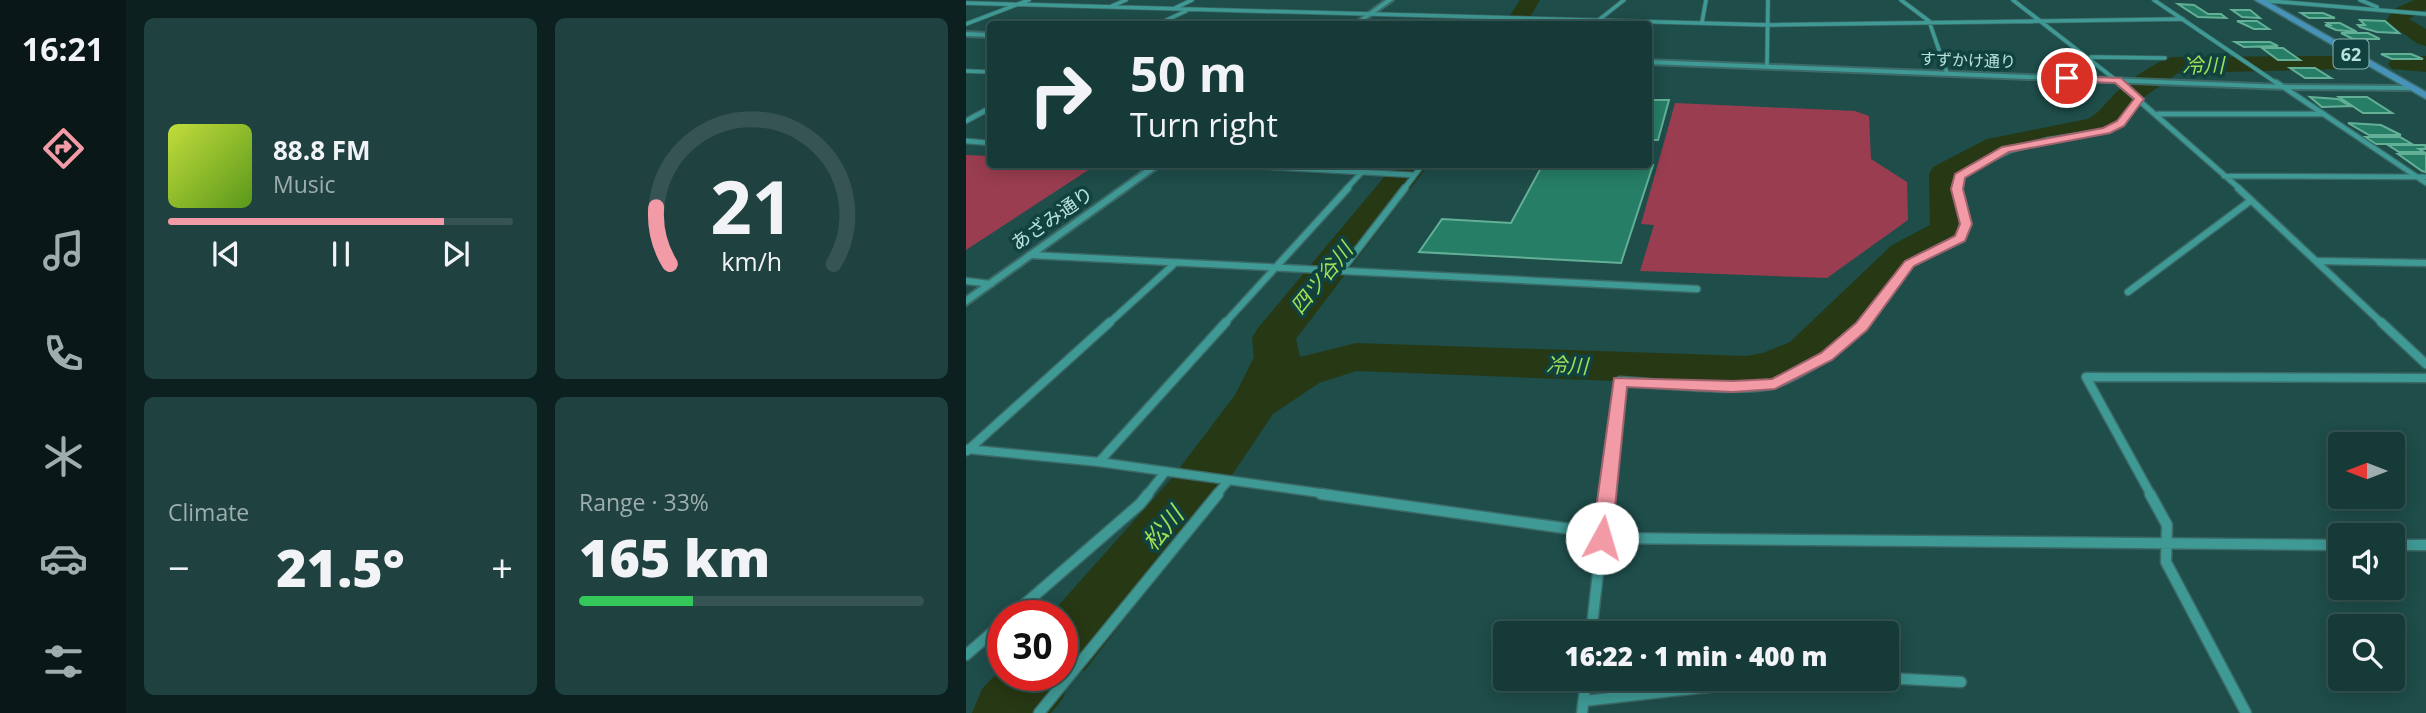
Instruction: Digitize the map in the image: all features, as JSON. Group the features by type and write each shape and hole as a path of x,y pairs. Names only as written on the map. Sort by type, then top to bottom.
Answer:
{"main road":[{"name":"62","path":"2259,0 2426,96"},
{"path":"2412,88 2426,88"}],"street":[{"path":"966,24 1029,0"},
{"path":"1108,8 1126,0"},
{"path":"1173,10 1192,0"},
{"path":"1360,21 1390,0"},
{"path":"1599,19 1624,0"},
{"path":"1702,22 1706,0"},
{"path":"1767,66 1768,0"},
{"path":"1902,0 1928,21 1947,73"},
{"path":"2013,0 2091,57 2157,114 2426,364"},
{"path":"2154,0 2426,183"},
{"path":"2259,0 2426,14"},
{"path":"2360,0 2384,10"},
{"path":"966,3 1769,25 2183,19"},
{"path":"1164,21 1186,10"},
{"path":"966,34 987,35"},
{"path":"2091,57 2165,58"},
{"name":"すずかけ通り","path":"1652,62 2284,88 2412,88"},
{"path":"966,71 987,72"},
{"path":"1592,621 1620,381 1733,387 1775,384 1826,356 1862,326 1909,264 1960,238 1966,224 1957,189 1959,177 2006,149 2106,131 2120,123 2139,99"},
{"path":"966,121 987,110"},
{"path":"2157,114 2324,114"},
{"path":"966,141 987,144"},
{"name":"あざみ通り","path":"966,302 1153,168"},
{"path":"1290,168 1414,175"},
{"path":"1341,271 1420,168"},
{"path":"1099,462 1362,172"},
{"path":"2224,176 2426,177"},
{"path":"2128,292 2250,201"},
{"path":"1030,255 1273,270 1697,289"},
{"path":"2317,261 2426,263"},
{"path":"967,450 1174,264"},
{"path":"966,281 991,284"},
{"path":"2246,713 2166,562 2168,526 2086,377 2426,378"},
{"path":"967,450 1099,462 1578,530 1602,538 2328,545"},
{"path":"1029,600 1140,504 1170,473"},
{"path":"1039,713 1228,481"},
{"path":"2405,545 2426,545"},
{"path":"966,655 987,637"},
{"path":"1899,679 1961,682"},
{"path":"1583,707 1695,691"}],"shaded area":[{"path":"1675,103 1855,111 1869,116 1871,159 1907,182 1908,220 1827,278 1640,271 1654,225 1641,224"},
{"path":"966,155 987,156 987,168 1091,168 966,250"}],"building":[{"path":"2178,4 2194,5 2208,14 2221,14 2226,18 2198,17"},
{"path":"2232,10 2250,10 2260,18 2242,17"},
{"path":"2301,13 2323,13 2335,18 2309,18"},
{"path":"2360,20 2385,21 2399,33 2377,32 2360,27 2358,25 2365,25"},
{"path":"2237,21 2257,21 2269,29 2254,29"},
{"path":"2327,23 2340,23 2357,32 2336,30 2325,25 2330,25"},
{"path":"2341,33 2368,33 2380,39 2353,39"},
{"path":"2235,42 2270,42 2278,46 2244,47"},
{"path":"2262,48 2283,48 2300,60 2278,60"},
{"path":"2381,54 2411,54 2423,59 2392,59"},
{"path":"2290,68 2315,68 2331,78 2305,78"},
{"path":"2310,97 2338,99 2350,106 2322,107"},
{"path":"2339,97 2367,97 2392,113 2363,113"},
{"path":"1652,100 1669,100 1658,140 1652,140"},
{"path":"2348,123 2381,125 2401,135 2369,135"},
{"path":"2365,137 2400,137 2412,144 2376,144"},
{"path":"2388,145 2425,145 2426,149 2419,149 2424,152 2399,152"},
{"path":"2398,154 2426,154 2426,172 2422,171"},
{"path":"1653,165 1621,263 1419,252 1442,219 1511,223 1541,168 1652,168"}],"waterway":[{"name":"四ツ谷川","path":"1517,21 1530,0"},
{"name":"冷川","path":"2426,2 2402,14 2397,21 2426,39"},
{"name":"冷川","path":"1256,402 1315,368 1356,357 1747,371 1773,366 1806,352 1906,253 1948,231 1945,174 1998,146 2097,126 2106,121 2130,94 2172,65 2337,64"},
{"name":"冷川","path":"2401,64 2426,64"},
{"name":"四ツ谷川","path":"1256,402 1277,357 1274,338 1410,168"},
{"name":"松川","path":"1078,630 1191,493 1256,402"},
{"name":"松川","path":"1007,713 1026,691"}],"route":[{"path":"1602,538 1620,381 1733,387 1775,384 1826,356 1862,326 1909,264 1960,238 1966,224 1957,189 1959,177 2006,149 2106,131 2120,123 2139,99 2118,80 2067,78"}]}
